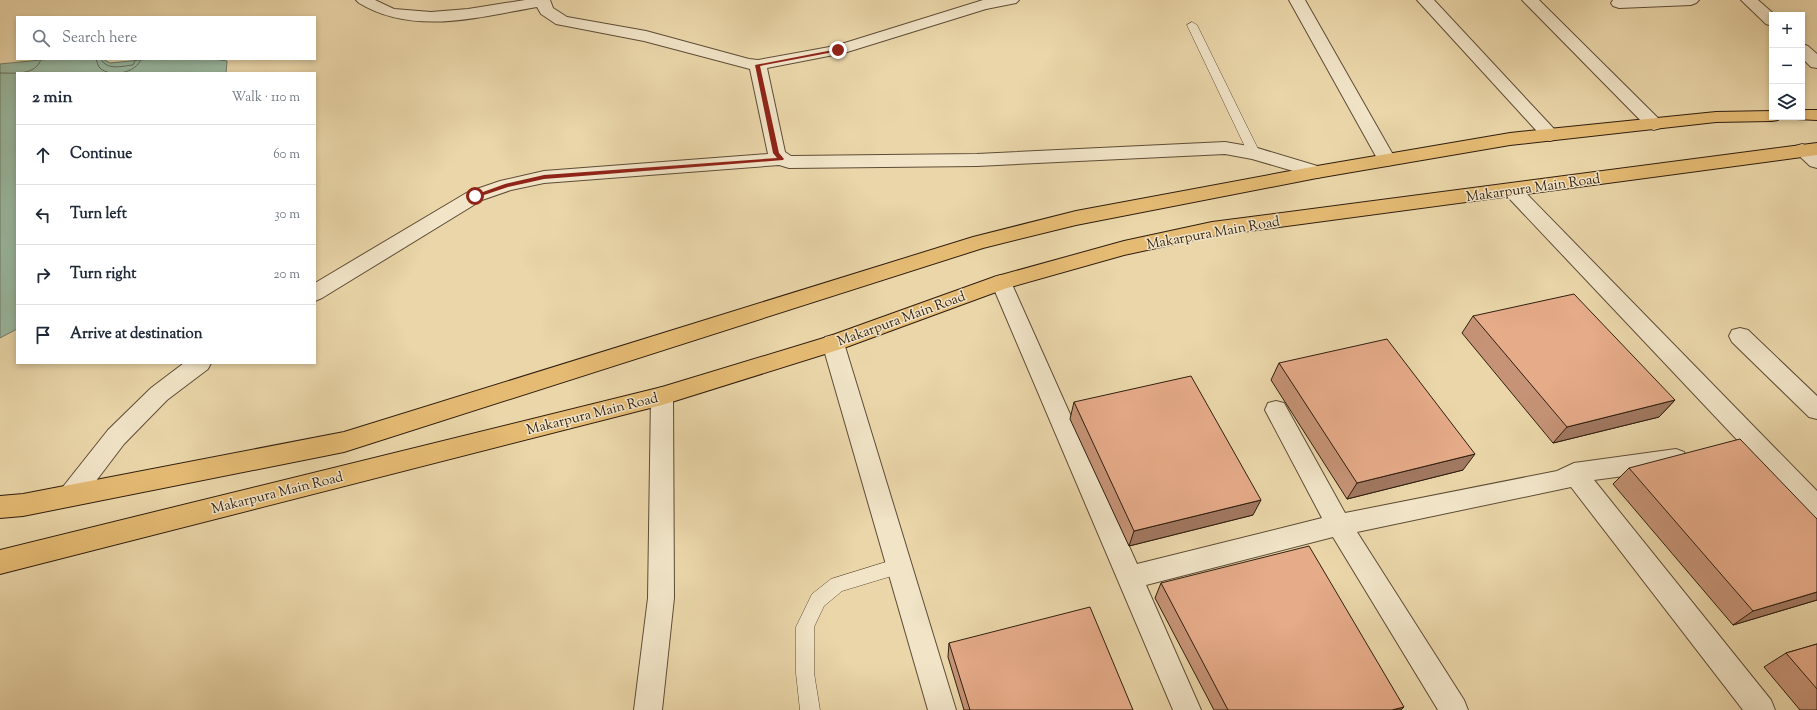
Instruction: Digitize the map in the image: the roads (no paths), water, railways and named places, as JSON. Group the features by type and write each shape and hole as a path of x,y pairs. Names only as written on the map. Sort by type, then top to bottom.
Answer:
{"highway":[{"path":"1805,115 1817,114"},
{"path":"0,506 23,504 344,442 980,242 1076,218 1317,172 1510,139 1716,117 1769,116"},
{"name":"Makarpura Main Road","path":"1,562 662,396 833,343 1001,282 1124,248 1212,229 1512,190 1812,154"}],"street":[{"path":"364,0 378,9 394,14 424,17 457,15 542,1 548,11 562,21 646,36 748,64 758,65 838,50 983,5 1011,0"},
{"path":"1297,0 1387,160"},
{"path":"1425,0 1550,135"},
{"path":"1530,0 1654,124"},
{"path":"1619,3 1691,0"},
{"path":"1749,0 1769,19"},
{"path":"1805,52 1817,63"},
{"path":"758,65 776,153 781,159"},
{"path":"316,291 475,196 507,185 544,177 781,159 789,162 977,160 1225,148 1254,153 1317,172"},
{"path":"1512,190 1817,507"},
{"path":"1001,282 1187,710"},
{"path":"1740,336 1817,410"},
{"path":"833,343 942,710"},
{"path":"71,495 116,437 159,394 199,364"},
{"path":"648,710 661,598 662,396"},
{"path":"1276,410 1339,525 1454,710"},
{"path":"1737,451 1760,448"},
{"path":"1129,578 1339,525 1562,480 1574,473 1698,456"},
{"path":"1574,473 1761,710"}],"lane":[{"path":"1192,25 1254,153"},
{"path":"810,710 805,673 805,627 818,600 837,585 899,566"}],"water":[{"path":"41,60 105,60 110,63 141,60 227,61 226,72 16,72 16,330 0,338 0,64"}]}
